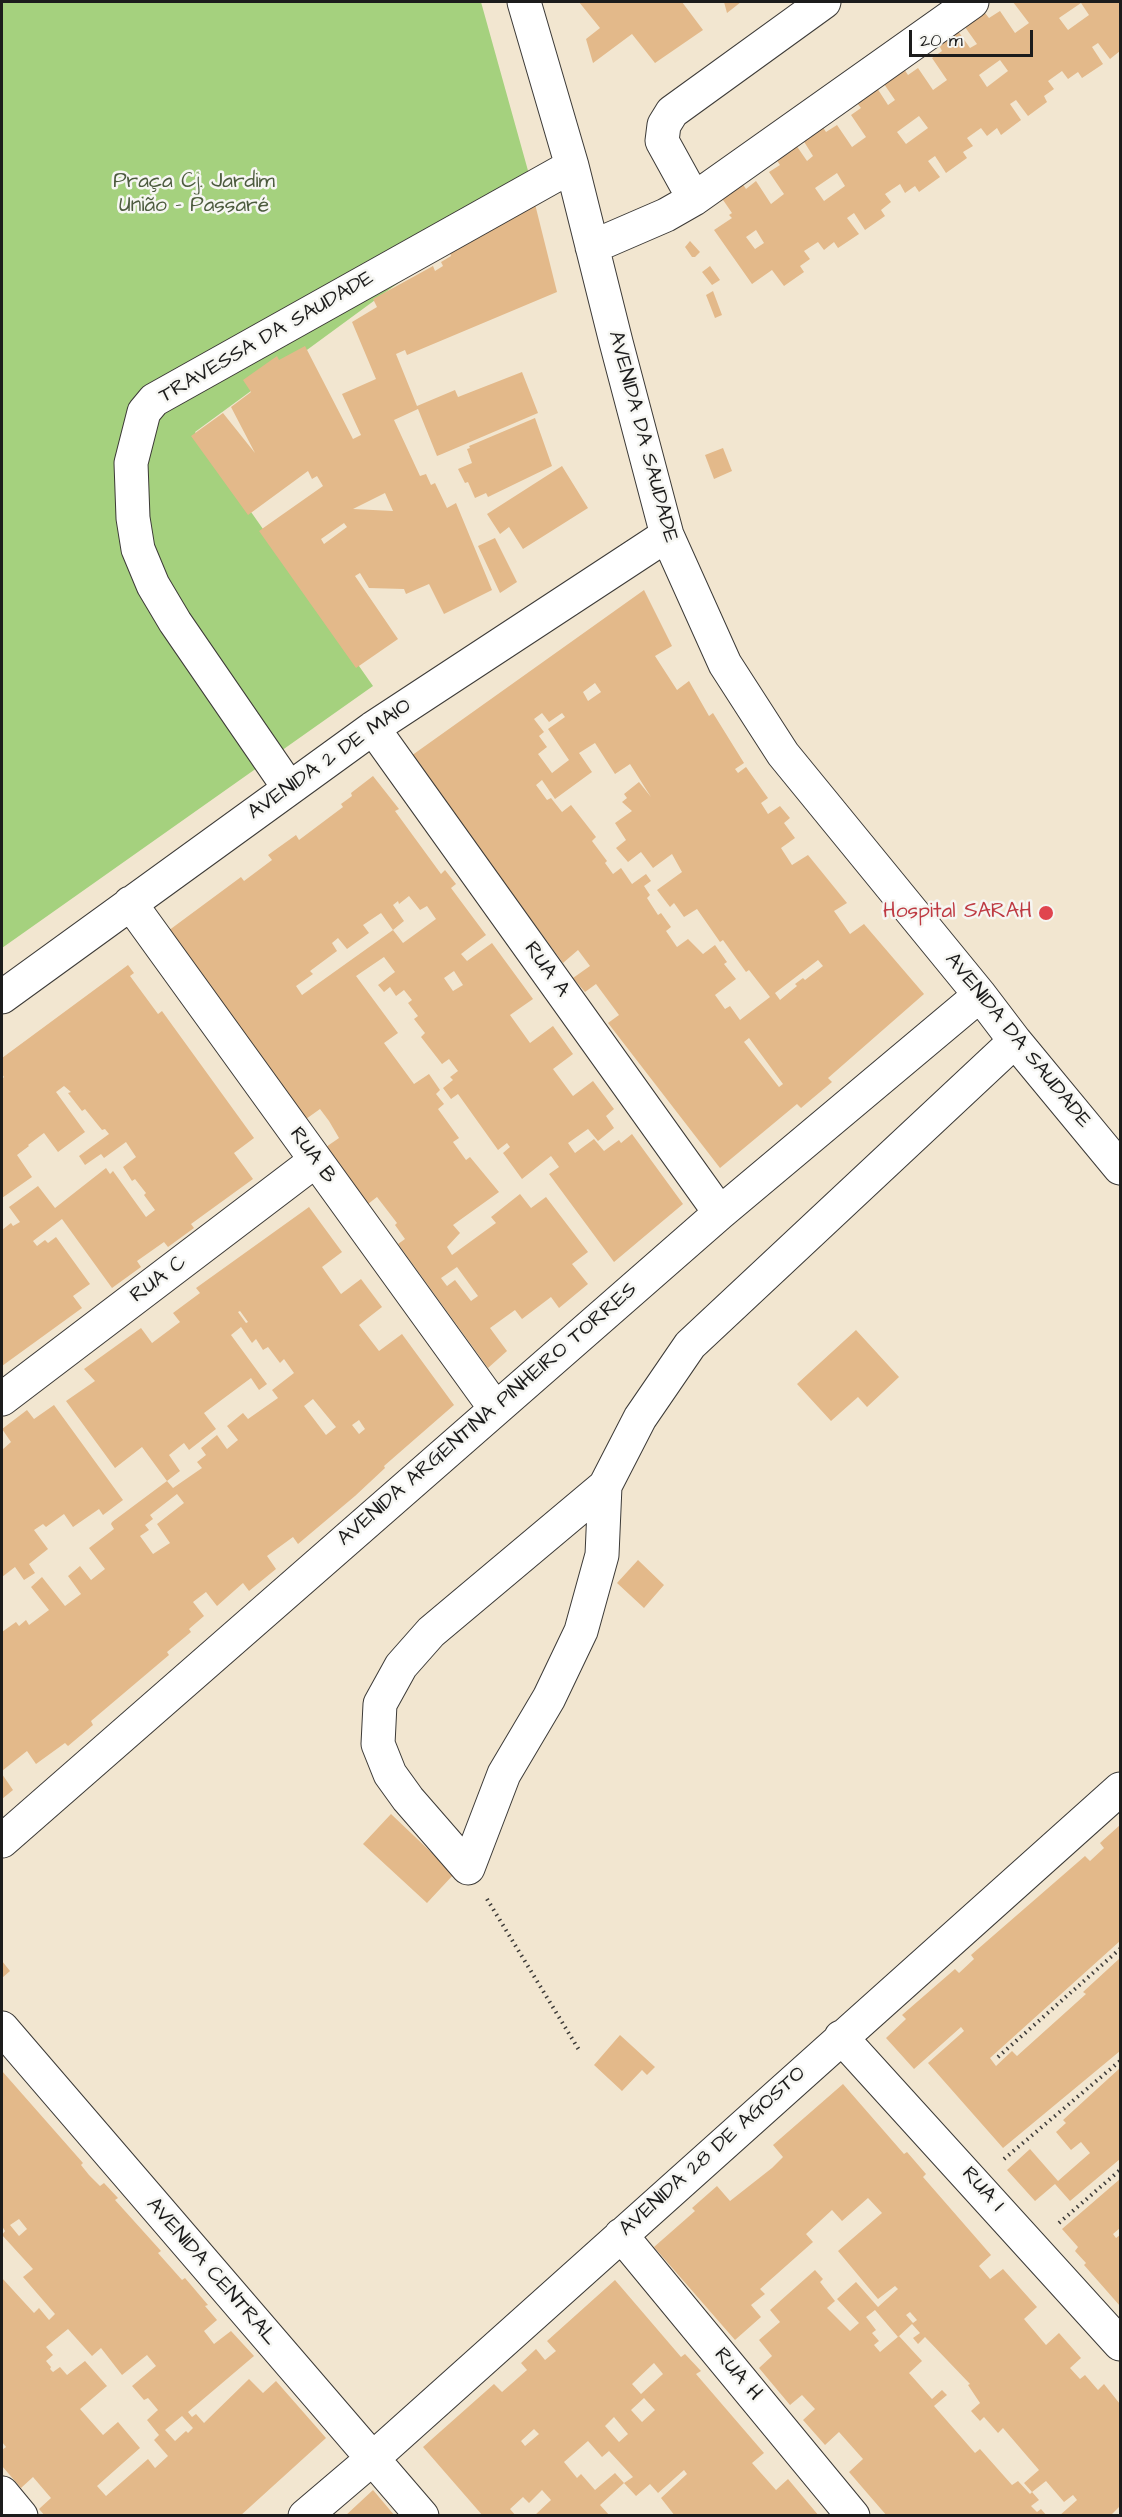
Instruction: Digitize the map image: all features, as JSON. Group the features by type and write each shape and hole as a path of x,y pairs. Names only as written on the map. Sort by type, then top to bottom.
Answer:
{"street":[{"name":"AVENIDA DA SAUDADE","path":"524,2 572,166 667,536 725,664 777,745 1120,1168"},
{"path":"694,199 662,141 664,125 672,112 824,2"},
{"path":"592,247 666,215 694,199 972,2"},
{"name":"TRAVESSA DA SAUDADE","path":"289,788 175,622 153,585 138,549 133,518 131,463 144,412 154,400 572,166"},
{"name":"AVENIDA 2 DE MAIO","path":"2,997 373,728 667,536"},
{"name":"RUA A","path":"373,728 720,1213"},
{"name":"RUA B","path":"130,903 495,1408"},
{"name":"AVENIDA ARGENTINA PINHEIRO TORRES","path":"2,1841 720,1213 980,995"},
{"path":"605,1486 602,1555 581,1631 549,1698 504,1774 468,1868 408,1799 390,1774 378,1744 380,1704 401,1666 431,1632 605,1486 640,1418 690,1345 1015,1041"},
{"name":"RUA C","path":"2,1399 315,1161"},
{"name":"AVENIDA 28 DE AGOSTO","path":"305,2516 372,2459 1120,1788"},
{"name":"AVENIDA CENTRAL","path":"2,2028 422,2516"},
{"name":"RUA I","path":"841,2037 1120,2344"},
{"name":"RUA H","path":"621,2235 853,2516"},
{"path":"2,2493 21,2516"}],"path":[{"path":"468,1868 579,2050"},
{"path":"998,2057 1120,1949"},
{"path":"976,2183 1120,2061"},
{"path":"1032,2246 1120,2170"}],"green space":[{"name":"Praça Cj. Jardim União - Passaré","path":"2,2 481,2 532,185 195,432 373,686 2,948"}],"building":[{"path":"579,2 682,2 703,30 655,63 632,34 593,63 586,39 600,28"},
{"path":"724,2 741,2 727,13"},
{"path":"1013,2 1120,2 1120,51 1110,59 1098,43 1092,47 1103,64 1082,78 1078,72 1068,79 1062,71 1048,81 1054,89 1044,96 1047,102 1028,116 1016,100 1010,104 1021,120 1001,135 997,128 987,136 981,128 967,138 973,146 963,152 967,158 946,173 935,156 928,161 940,177 919,192 915,186 905,193 900,184 885,194 891,202 881,210 885,216 865,230 854,213 847,218 859,234 838,248 834,242 824,250 818,242 804,251 810,259 800,266 804,272 784,286 772,270 752,284 714,230 732,218 729,215 732,213 721,197 742,183 746,189 756,181 771,204 784,194 769,172 780,165 776,159 796,145 807,161 813,156 803,140 822,126 826,132 837,125 852,147 866,137 851,115 861,108 857,103 877,88 888,105 895,100 884,84 904,69 908,75 918,68 933,90 947,80 932,58 942,51 939,45 958,31 970,48 977,44 965,27 985,13 989,18 1000,11 1015,33 1029,23","holes":["1081,3 1089,15 1068,30 1059,18","1000,60 1008,71 987,87 979,75","919,116 928,128 906,144 897,132","837,173 845,186 824,201 815,188","756,230 764,243 755,249 746,237"]},
{"path":"534,200 557,292 407,355 405,350 396,354 417,406 455,390 458,397 522,372 538,413 437,456 418,409 394,420 420,476 426,474 431,485 435,483 447,508 456,503 492,590 444,614 429,584 406,594 404,589 369,588 360,573 355,576 398,639 356,668 259,531 323,486 317,476 312,479 308,471 248,515 191,436 223,413 255,453 231,407 251,392 243,380 277,356 279,360 305,346 353,439 361,435 342,394 376,379 352,322 377,307 373,299 433,266 435,271 443,266 441,262 451,256 450,253","holes":["385,493 393,511 353,509","344,523 347,527 324,544 321,539"]},
{"path":"690,241 700,252 695,257 692,257 685,247"},
{"path":"710,266 720,280 712,285 702,272"},
{"path":"713,291 722,315 715,318 706,295"},
{"path":"535,418 552,466 488,497 486,493 475,498 468,482 465,483 458,469 472,463 467,449 470,448 469,446"},
{"path":"723,448 732,471 714,479 705,455"},
{"path":"562,466 588,508 523,549 509,527 500,534 487,514"},
{"path":"495,538 517,582 500,593 478,546"},
{"path":"644,590 672,646 655,656 677,690 689,681 709,716 713,713 744,763 735,769 738,773 746,767 768,798 761,803 768,814 780,806 790,818 784,823 795,838 781,848 792,865 808,855 847,903 834,911 850,934 864,924 924,994 828,1078 832,1082 801,1108 797,1104 720,1168 608,1023 619,1015 596,984 585,992 573,978 590,966 578,950 563,963 411,756","holes":["595,683 601,692 588,701 583,692","542,713 549,722 562,713 565,717 548,729 569,760 552,773 538,754 547,747 539,736 544,732 534,719","595,743 615,774 630,764 651,797 639,782 624,794 627,798 622,802 632,811 615,823 626,840 616,848 628,862 641,852 653,868 672,854 682,872 657,890 670,907 674,903 684,917 697,909 720,942 723,940 746,972 749,970 770,997 740,1020 730,1006 725,1009 715,995 736,979 724,964 727,962 715,945 703,954 688,939 677,947 666,931 671,927 661,913 658,915 647,898 650,895 644,886 651,881 646,874 632,884 621,868 613,874 605,863 607,861 592,841 596,837 571,805 562,812 551,798 547,800 536,785 542,780 555,799 592,772 579,753","818,960 823,966 805,980 803,978 795,984 797,986 780,1000 775,993","749,1038 783,1084 779,1087 744,1042"]},
{"path":"373,776 399,809 395,811 441,874 445,870 456,884 451,888 486,935 461,954 467,961 492,943 533,999 510,1015 530,1043 553,1026 573,1054 553,1069 573,1096 593,1081 614,1109 606,1116 614,1128 598,1141 588,1129 568,1143 575,1153 594,1139 604,1151 619,1140 621,1143 632,1134 683,1204 614,1262 549,1174 559,1167 551,1156 522,1179 503,1153 510,1147 507,1143 498,1150 458,1094 451,1099 443,1088 453,1080 450,1077 458,1071 449,1059 442,1064 421,1037 425,1033 414,1019 418,1016 408,1003 412,1000 404,990 396,996 390,987 384,992 378,985 395,972 384,957 356,976 398,1033 384,1043 414,1084 429,1074 440,1090 436,1094 444,1104 438,1109 459,1138 453,1142 466,1160 470,1157 499,1192 453,1225 460,1233 447,1247 452,1255 496,1223 491,1217 520,1194 531,1208 546,1197 588,1252 572,1264 588,1284 559,1308 551,1297 522,1319 515,1310 490,1328 507,1351 488,1368 398,1244 405,1239 395,1225 397,1223 377,1197 368,1204 326,1147 339,1138 329,1121 320,1109 306,1119 168,931 241,877 244,881 272,860 268,855 296,835 299,840 343,807 341,804 352,796 351,793","holes":["409,896 420,910 427,906 436,919 403,943 393,930 404,921 393,905 398,901 399,904","381,913 393,930 302,995 296,986 313,974 310,971 337,951 332,943 338,938 347,949 369,933 363,925","454,971 463,985 453,991 444,978","457,1267 478,1296 471,1301 455,1280 447,1286 441,1278"]},
{"path":"128,965 134,973 130,976 158,1014 162,1011 254,1138 234,1153 253,1179 191,1224 194,1228 168,1247 164,1242 137,1261 141,1267 112,1288 62,1219 33,1241 37,1246 45,1240 48,1243 56,1237 90,1284 73,1296 82,1308 2,1366 2,1230 11,1223 13,1226 20,1222 9,1207 38,1186 55,1208 106,1168 110,1174 113,1171 146,1217 155,1210 144,1195 146,1193 135,1179 132,1181 123,1167 136,1157 126,1142 104,1158 101,1154 85,1165 79,1156 109,1134 105,1129 102,1130 85,1109 82,1111 68,1093 71,1092 64,1086 56,1092 85,1132 58,1152 44,1133 28,1145 17,1155 32,1177 2,1198 2,1079 4,1077 2,1058"},
{"path":"309,1207 342,1252 322,1267 341,1294 361,1279 382,1307 359,1325 379,1351 402,1334 454,1405 384,1466 385,1468 355,1496 298,1544 293,1537 267,1556 276,1569 249,1591 243,1583 217,1606 206,1592 193,1602 204,1616 189,1629 191,1632 167,1652 169,1655 91,1721 93,1725 68,1746 65,1743 36,1764 27,1751 2,1771 2,1632 16,1622 19,1626 26,1620 29,1625 49,1610 31,1587 42,1577 65,1606 81,1594 68,1576 80,1566 91,1580 105,1569 89,1548 114,1529 112,1522 167,1481 142,1447 115,1468 66,1401 95,1381 84,1369 141,1328 152,1343 180,1322 173,1313 200,1293 196,1288","holes":["240,1311 248,1322 246,1323 238,1312","241,1327 252,1343 256,1339 263,1350 268,1347 280,1363 284,1359 294,1373 272,1390 278,1398 248,1419 243,1413 227,1426 238,1440 227,1449 217,1435 201,1448 206,1455 197,1462 202,1468 173,1488 167,1481 180,1471 169,1455 184,1443 189,1450 216,1429 204,1413 251,1378 259,1390 267,1384 231,1335","313,1399 336,1427 326,1435 304,1406","359,1420 365,1429 359,1434 352,1425","177,1494 184,1503 157,1524 170,1543 153,1554 140,1536 149,1530 145,1525 153,1519 150,1515"]},
{"path":"856,1330 899,1377 867,1407 858,1397 831,1421 797,1384"},
{"path":"54,1405 123,1500 103,1515 99,1509 73,1527 64,1514 46,1527 43,1524 34,1530 48,1549 29,1564 35,1573 24,1580 15,1567 2,1577 2,1450 11,1442 2,1429 27,1410 34,1419"},
{"path":"638,1560 664,1585 644,1608 617,1583"},
{"path":"2,1774 13,1790 2,1799"},
{"path":"391,1814 454,1874 427,1903 363,1844"},
{"path":"1120,1825 1120,1941 990,2058 996,2066 1012,2051 1017,2056 1086,1994 1083,1992 1120,1958 1120,2051 1003,2148 928,2063 964,2031 961,2027 914,2069 886,2038 906,2019 902,2015 955,1969 959,1973 974,1959 971,1955 1085,1856 1090,1861 1104,1848 1100,1843"},
{"path":"2,1961 10,1971 2,1978"},
{"path":"620,2035 655,2067 647,2075 642,2070 622,2091 594,2065"},
{"path":"1120,2068 1120,2159 1070,2201 1055,2184 1035,2201 1007,2170 1030,2149 1058,2181 1090,2153 1081,2142 1071,2150 1056,2132 1066,2123 1063,2120"},
{"path":"2,2071 83,2163 81,2165 89,2175 100,2186 104,2183 118,2198 115,2200 161,2251 158,2253 182,2280 185,2278 208,2305 205,2306 217,2320 204,2331 214,2344 231,2331 254,2356 188,2412 192,2417 196,2414 204,2423 249,2379 263,2393 276,2381 326,2438 240,2516 45,2516 39,2509 51,2498 33,2477 21,2488 2,2466 2,2450 6,2447 2,2442 2,2278 34,2313 39,2308 49,2320 55,2314 23,2277 33,2269 2,2235 5,2231 2,2226","holes":["19,2219 27,2229 19,2236 10,2225","68,2329 92,2356 101,2348 122,2375 147,2355 156,2366 132,2386 144,2400 148,2398 158,2410 147,2420 159,2435 154,2440 168,2456 155,2468 148,2459 106,2496 97,2486 140,2448 118,2422 103,2435 80,2409 107,2386 85,2361 67,2375 60,2367 53,2372 46,2361 53,2355 46,2347","182,2416 193,2428 175,2441 165,2430"]},
{"path":"843,2084 904,2154 907,2152 926,2174 923,2177 991,2255 979,2266 990,2279 1003,2269 1037,2307 1024,2319 1046,2345 1059,2333 1081,2358 1070,2368 1080,2379 1085,2375 1098,2390 1104,2384 1120,2404 1120,2506 1110,2516 1059,2516 1077,2500 1073,2495 1064,2502 1046,2481 1032,2492 1039,2500 1031,2506 1037,2512 1041,2509 1047,2516 887,2516 849,2472 863,2459 839,2432 825,2445 803,2420 815,2409 802,2395 790,2405 759,2368 772,2356 759,2340 780,2322 770,2310 815,2270 823,2279 820,2282 835,2301 827,2308 850,2331 859,2323 837,2299 856,2282 878,2307 898,2289 895,2286 878,2299 838,2251 882,2213 868,2198 842,2221 832,2210 806,2234 813,2242 760,2289 765,2294 751,2305 761,2317 735,2340 654,2247 695,2211 692,2208 717,2186 730,2201 783,2157 773,2145","holes":["875,2310 898,2337 880,2352 874,2345 879,2341 872,2333 876,2330 866,2317","910,2312 917,2320 913,2323 906,2315","912,2324 920,2333 913,2338 918,2344 925,2337 970,2384 968,2385 980,2403 971,2411 980,2421 984,2417 998,2433 1003,2428 1039,2470 1024,2483 1032,2492 1030,2494 1018,2481 1012,2485 980,2449 975,2453 934,2406 947,2395 942,2390 932,2399 909,2373 922,2361 899,2336"]},
{"path":"1120,2179 1120,2228 1113,2234 1116,2238 1120,2235 1120,2306 1084,2265 1086,2263 1075,2251 1078,2247 1062,2229"},
{"path":"615,2280 681,2357 685,2354 701,2371 696,2374 764,2453 752,2463 776,2490 788,2479 819,2516 675,2516 661,2498 687,2474 684,2470 658,2493 650,2484 636,2496 624,2483 600,2505 610,2516 534,2516 551,2500 542,2490 529,2503 523,2497 510,2509 516,2516 483,2516 423,2447 494,2384 502,2392 527,2370 521,2363 536,2349 545,2360 556,2351 547,2341","holes":["654,2363 663,2374 641,2394 632,2384","644,2398 655,2410 642,2422 631,2410","614,2417 628,2434 619,2442 605,2426","534,2429 539,2434 525,2446 521,2441","588,2441 602,2457 609,2451 633,2477 624,2483 615,2473 595,2490 581,2474 577,2478 564,2462"]},
{"path":"373,2490 395,2516 345,2516"}],"place":[{"name":"Hospital SARAH","path":"1046,913"}]}
